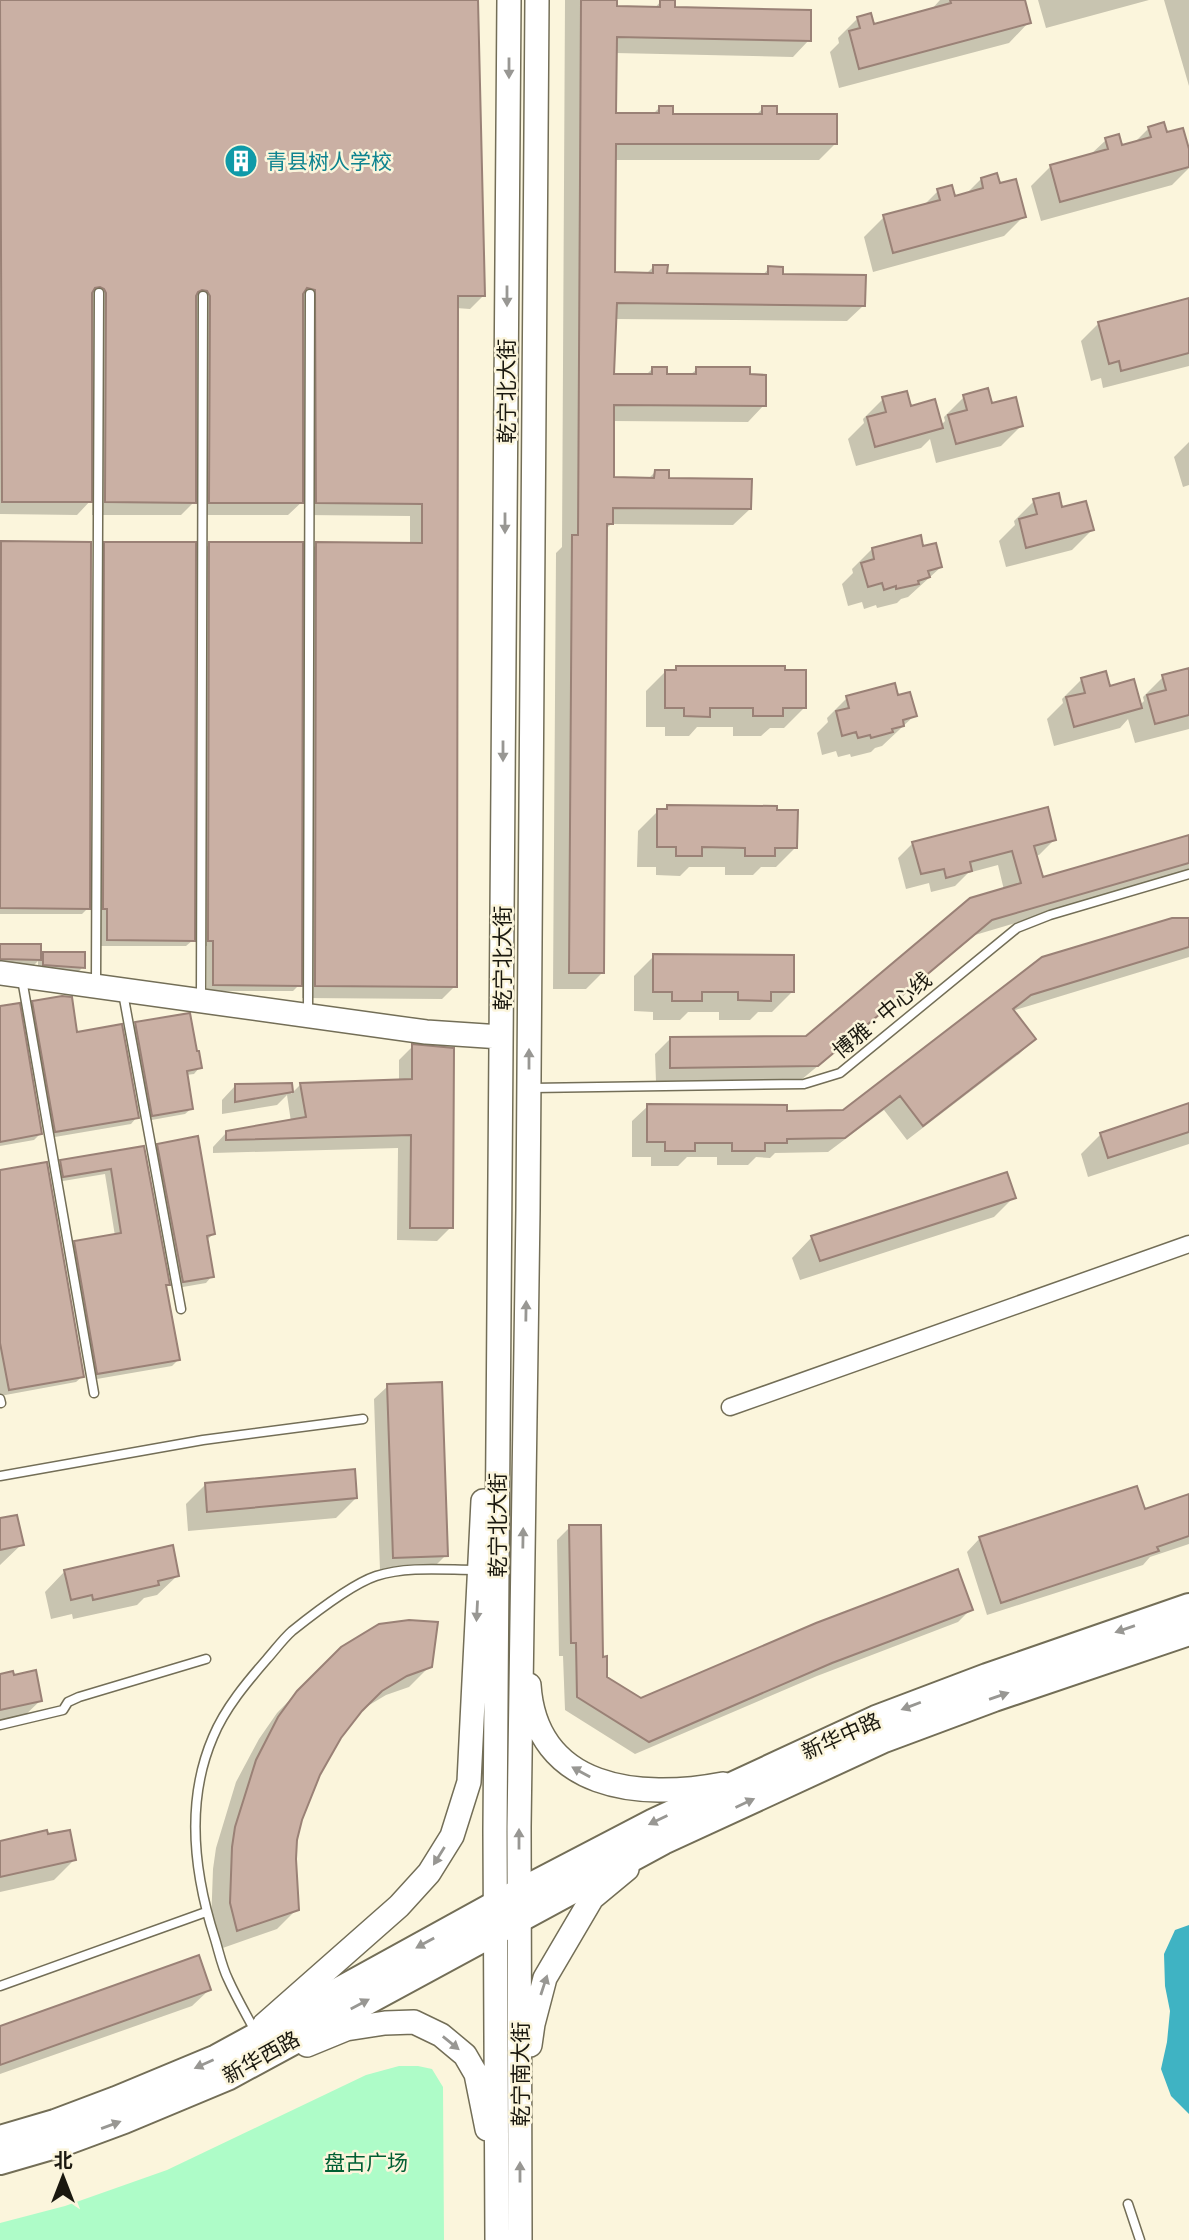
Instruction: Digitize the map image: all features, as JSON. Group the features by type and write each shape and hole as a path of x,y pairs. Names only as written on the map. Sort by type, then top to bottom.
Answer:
{"main road":[{"name":"乾宁北大街","path":"507,1912 498,1398 509,0"},
{"name":"乾宁北大街","path":"507,1912 522,1587 537,0"},
{"path":"10,975 426,1032 501,1037"},
{"path":"249,2037 399,1906 429,1872 452,1836 469,1782 485,1437 498,1398"},
{"path":"522,1587 530,1694 542,1734 565,1763 598,1782 621,1788 697,1789 743,1780"},
{"name":"新华中路","path":"507,1912 654,1822 876,1720 987,1677 1189,1606"},
{"name":"新华中路","path":"507,1912 884,1739 994,1698 1189,1632"},
{"path":"520,2125 533,2024 545,1978 592,1898 663,1841"},
{"name":"新华西路","path":"0,2139 55,2123 188,2071 249,2037 507,1912"},
{"name":"新华西路","path":"0,2161 87,2134 227,2077 507,1912"},
{"name":"乾宁南大街","path":"507,1912 520,2125 520,2240"},
{"name":"乾宁南大街","path":"497,2240 497,2169 507,1912"},
{"path":"227,2077 346,2029 414,2022 441,2035 466,2055 476,2074 482,2112 497,2169"}],"street":[{"path":"730,1407 1189,1244"}],"lane":[{"path":"96,987 99,293"},
{"path":"308,1016 310,294"},
{"path":"201,1001 203,296"},
{"name":"博雅 · 中心线","path":"528,1088 804,1084 824,1079 840,1073 1017,928 1051,915 1189,874"},
{"path":"10,975 94,1393"},
{"path":"122,990 181,1309"},
{"path":"0,1476 203,1440 363,1419"},
{"path":"249,2037 206,1912 198,1875 195,1829 197,1796 213,1737 227,1710 290,1633 342,1596 374,1577 411,1570 479,1569"},
{"path":"0,1725 63,1710 68,1702 79,1696 206,1659"},
{"path":"0,1986 206,1912"},
{"path":"1128,2204 1140,2240"}],"green space":[{"name":"盘古广场","path":"399,2066 432,2069 443,2087 444,2240 0,2240 0,2223 65,2206 167,2170 366,2075"}],"water":[{"path":"1189,1925 1189,2114 1171,2096 1161,2069 1170,2011 1165,1986 1164,1954 1175,1930"}],"building":[{"path":"0,0 478,0 485,296 458,296 457,987 315,986 316,542 422,543 422,504 316,503 315,290 307,288 303,294 303,503 209,503 210,296 207,291 202,290 196,296 196,503 105,502 106,293 100,287 95,288 92,293 92,502 2,502"},
{"path":"581,0 617,0 617,6 660,7 660,0 675,0 675,7 811,10 811,41 617,37 616,113 659,113 659,106 673,106 673,114 762,114 762,106 777,106 777,114 837,114 837,144 616,144 615,272 653,273 653,265 668,265 667,273 768,274 768,266 783,267 783,274 866,275 865,306 617,303 614,374 652,374 652,367 667,367 667,374 696,374 696,367 750,367 750,374 766,375 766,406 614,405 614,477 654,478 655,470 669,470 669,478 752,479 751,509 613,508 613,524 607,524 604,973 569,973 572,535 578,535"},
{"path":"950,0 1025,0 1031,23 859,69 849,31 860,28 857,17 871,13 874,24 951,3"},
{"path":"1164,122 1167,132 1183,128 1189,149 1189,167 1060,202 1050,165 1108,149 1105,138 1119,134 1122,145 1151,137 1148,127"},
{"path":"997,173 1000,183 1016,179 1026,217 893,253 883,215 940,200 937,189 952,185 955,196 983,188 981,178"},
{"path":"1189,298 1189,353 1121,371 1119,361 1109,364 1098,322"},
{"path":"988,388 992,403 1016,397 1023,426 956,444 948,415 967,410 963,395"},
{"path":"907,391 911,406 935,399 943,428 875,447 867,417 886,412 882,397"},
{"path":"1059,493 1062,507 1086,501 1094,530 1026,548 1019,519 1037,514 1033,499"},
{"path":"921,535 923,546 936,543 942,567 928,571 930,577 918,581 919,584 884,590 882,583 868,587 861,563 874,559 872,548"},
{"path":"1,541 91,542 90,909 0,908"},
{"path":"104,542 196,542 195,941 107,940 107,909 103,909"},
{"path":"209,542 303,542 302,986 213,985 213,941 208,941"},
{"path":"676,666 785,666 785,670 806,670 806,708 783,708 783,716 753,716 753,708 710,708 710,717 684,716 684,708 665,708 665,670 676,670"},
{"path":"1189,668 1189,715 1155,724 1147,695 1166,690 1162,675"},
{"path":"1106,671 1110,686 1134,679 1142,708 1074,727 1066,697 1085,693 1081,678"},
{"path":"895,683 898,695 910,692 917,716 903,720 904,726 892,729 893,732 871,738 870,735 858,738 856,732 842,736 836,711 849,708 846,696"},
{"path":"667,805 777,806 777,810 798,810 797,848 775,848 775,856 745,856 745,848 702,847 702,856 676,856 676,847 657,847 657,809 667,809"},
{"path":"1048,807 1056,840 1034,846 1043,877 1189,835 1189,863 992,920 818,1066 670,1068 670,1037 806,1036 970,898 1021,883 1012,851 970,862 972,871 946,878 944,869 921,874 912,842"},
{"path":"1172,918 1189,918 1189,947 1031,995 1013,1009 1036,1039 923,1126 900,1096 845,1138 787,1139 787,1143 765,1143 765,1151 732,1151 732,1143 695,1143 695,1151 665,1151 665,1142 647,1142 647,1104 787,1105 787,1111 843,1110 1042,957"},
{"path":"0,944 41,944 41,960 0,959"},
{"path":"43,952 85,952 85,968 43,965"},
{"path":"653,954 794,955 794,992 771,992 771,1001 738,1000 738,992 702,992 702,1001 672,1001 672,992 653,992"},
{"path":"72,997 77,1032 122,1024 139,1118 55,1132 32,1001"},
{"path":"20,1003 42,1134 0,1142 0,1006"},
{"path":"190,1013 202,1068 187,1071 193,1109 152,1116 135,1022"},
{"path":"412,1044 454,1048 453,1228 410,1228 411,1135 226,1140 226,1131 306,1117 300,1083 412,1079"},
{"path":"292,1083 293,1092 235,1102 235,1084"},
{"path":"1189,1103 1189,1132 1108,1158 1100,1133"},
{"path":"198,1136 215,1234 207,1236 214,1277 183,1282 157,1144"},
{"path":"144,1146 170,1285 166,1285 180,1360 97,1374 74,1241 121,1233 111,1169 63,1177 60,1160"},
{"path":"47,1162 84,1377 9,1390 0,1343 0,1170"},
{"path":"1007,1172 1016,1198 820,1261 811,1236"},
{"path":"442,1382 448,1556 393,1558 387,1384"},
{"path":"355,1469 357,1498 207,1512 205,1483"},
{"path":"1137,1486 1145,1509 1189,1494 1189,1536 1157,1547 1159,1551 1001,1603 979,1537"},
{"path":"17,1515 24,1545 0,1550 0,1518"},
{"path":"569,1525 601,1525 603,1657 607,1656 607,1677 641,1698 816,1623 958,1569 973,1610 832,1663 649,1742 577,1697 576,1643 571,1643"},
{"path":"173,1545 179,1576 158,1581 159,1585 93,1600 92,1595 71,1600 64,1570"},
{"path":"409,1620 438,1622 432,1667 407,1676 382,1691 341,1738 320,1775 297,1840 299,1910 237,1931 230,1903 235,1827 256,1760 278,1717 297,1691 341,1647 379,1624"},
{"path":"36,1670 42,1701 0,1710 0,1674 13,1671 14,1675"},
{"path":"47,1830 48,1834 70,1830 76,1860 0,1877 0,1841"},
{"path":"199,1955 211,1990 0,2065 0,2026"}],"place":[{"name":"青县树人学校","path":"241,161"}]}
